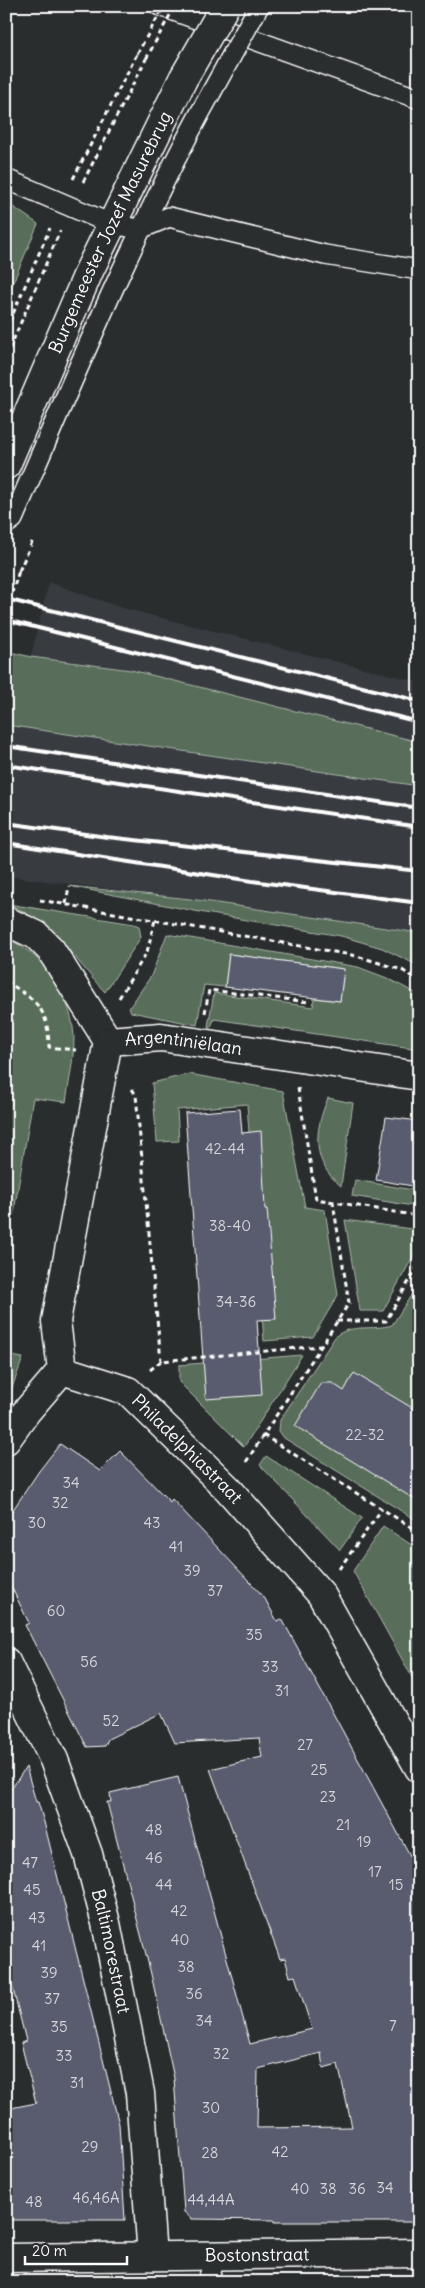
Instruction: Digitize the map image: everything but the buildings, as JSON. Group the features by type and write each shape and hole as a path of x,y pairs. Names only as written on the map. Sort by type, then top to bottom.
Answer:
{"street":[{"name":"Burgemeester Jozef Masurebrug","path":"6,465 111,224 183,79 225,6"},
{"name":"Argentiniëlaan","path":"6,921 36,935 51,950 107,1047 161,1037 419,1076"},
{"path":"6,1440 26,1412 62,1370 56,1321 107,1047"},
{"name":"Philadelphiastraat","path":"62,1370 128,1391 228,1489 321,1594 419,1768"},
{"name":"Baltimorestraat","path":"6,1662 54,1760 88,1854 108,1932 140,2093 152,2256"},
{"name":"Bostonstraat","path":"6,2258 419,2253"}],"lane":[{"path":"160,6 419,100"},
{"path":"6,524 13,519 140,229 176,155 259,6"},
{"path":"6,179 111,224 140,229 169,217 325,256 419,270"},
{"path":"207,2282 216,2256"}],"path":[{"path":"6,330 61,203 137,54 164,6"},
{"path":"146,59 175,6"},
{"path":"6,611 19,571"},
{"path":"66,904 69,886"},
{"path":"32,898 357,956 402,970 419,981"},
{"path":"155,920 147,952 117,1002 107,1047 136,1095 161,1360"},
{"path":"6,981 27,995 46,1016 49,1047 107,1047"},
{"path":"199,1043 209,990 309,1002"},
{"path":"294,1058 316,1199 419,1216"},
{"path":"228,1489 349,1303 333,1202"},
{"path":"337,1321 386,1321 419,1264"},
{"path":"128,1391 161,1360 320,1346"},
{"path":"264,1435 419,1532"},
{"path":"321,1594 382,1509"}],"shaded area":[{"path":"49,582 122,608 419,682 419,933 190,899 6,876 6,651 31,656"}],"green space":[{"path":"6,202 38,224 6,299"},
{"path":"6,651 31,657 131,670 419,742 419,786 6,725"},
{"path":"69,886 190,899 419,933 419,966 382,948 341,936 205,913"},
{"path":"8,904 134,924 139,926 141,937 105,992 51,931 24,912"},
{"path":"167,934 358,967 387,978 419,995 419,1049 214,1019 211,1027 208,1026 214,993 313,1007 314,998 340,1001 344,969 229,954 225,987 204,985 197,1025 131,1012 129,1008 151,976"},
{"path":"6,938 32,954 54,978 68,1006 74,1037 66,1102 33,1098 6,1260"},
{"path":"189,1074 283,1091 305,1207 325,1210 338,1295 313,1337 264,1341 247,1104 177,1110 179,1141 157,1142 152,1083"},
{"path":"328,1098 353,1103 341,1186 324,1167 318,1145 320,1122"},
{"path":"355,1180 419,1191 419,1207 352,1196"},
{"path":"345,1220 419,1230 419,1246 383,1311 360,1311"},
{"path":"419,1283 419,1522 284,1438 279,1431 280,1420 335,1337 348,1330 392,1325"},
{"path":"6,1355 23,1358 6,1404"},
{"path":"302,1355 244,1447 179,1382 179,1365"},
{"path":"266,1456 362,1518 340,1550 260,1465"},
{"path":"383,1526 419,1550 419,1670 413,1679 353,1571"}],"railway":[{"path":"6,599 419,701"},
{"path":"6,620 419,722"},
{"path":"6,746 419,808"},
{"path":"6,765 419,827"},
{"path":"6,823 107,837 419,871"},
{"path":"6,843 252,881 419,903"}]}
